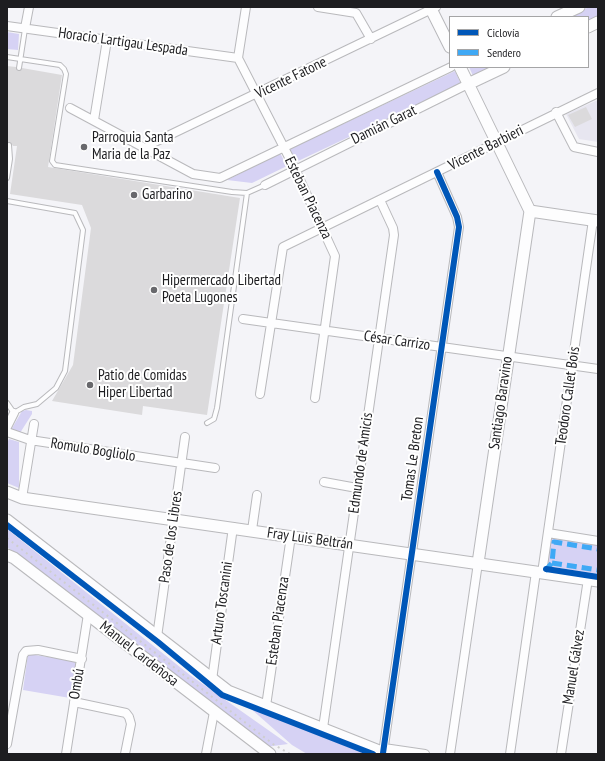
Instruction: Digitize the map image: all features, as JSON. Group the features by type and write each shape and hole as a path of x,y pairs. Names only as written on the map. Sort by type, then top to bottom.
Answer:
{"main road":[{"path":"559,16 579,7"},
{"path":"433,8 449,45"},
{"path":"589,26 598,22"},
{"path":"460,68 530,211 596,220"},
{"name":"Damián Garat","path":"468,84 502,68"},
{"name":"Santiago Baravino","path":"478,563 530,211"},
{"path":"7,492 22,498"},
{"path":"7,500 22,498"},
{"name":"Fray Luis Beltrán","path":"22,498 173,518 593,580"},
{"path":"7,520 228,691 385,751"},
{"name":"Manuel Cardeñosa","path":"9,555 270,754"}],"street":[{"path":"26,28 29,7"},
{"path":"238,58 246,7"},
{"path":"318,7 356,13 371,39"},
{"name":"Vicente Fatone","path":"146,148 433,8"},
{"name":"Horacio Lartigau Lespada","path":"7,26 238,58"},
{"path":"94,120 107,40"},
{"name":"Esteban Piacenza","path":"238,58 295,169 333,252 335,261 315,398"},
{"name":"Damián Garat","path":"146,148 199,175 223,178 450,68"},
{"name":"Damián Garat","path":"265,185 468,84"},
{"name":"Vicente Barbieri","path":"271,323 281,250 287,245 598,92"},
{"path":"70,108 146,148"},
{"path":"556,112 574,147 598,152"},
{"name":"Tomas Le Breton","path":"385,751 459,227 457,217 437,172"},
{"name":"Edmundo de Amicis","path":"323,728 394,235 380,200"},
{"name":"Teodoro Callet Bois","path":"510,754 539,572 548,533 572,366 596,220"},
{"name":"César Carrizo","path":"243,319 598,369"},
{"path":"260,394 271,323"},
{"path":"7,427 14,413"},
{"path":"22,498 30,440 34,424"},
{"name":"Romulo Bogliolo","path":"7,432 30,440 215,468"},
{"name":"Paso de los Libres","path":"157,636 185,437"},
{"path":"324,482 357,488"},
{"path":"252,530 257,495"},
{"name":"Arturo Toscanini","path":"212,680 233,527"},
{"path":"548,533 598,541"},
{"name":"Esteban Piacenza","path":"266,706 291,536"},
{"name":"Santiago Baravino","path":"450,754 478,563"},
{"name":"Manuel Gálvez","path":"561,754 593,580"},
{"name":"Ombú","path":"66,754 88,614"},
{"path":"7,744 21,660 26,651 32,650 82,658"},
{"path":"74,702 122,712 129,717 131,724 125,754"},
{"path":"206,754 214,712"},
{"path":"385,751 424,754"}],"lane":[{"path":"19,68 26,28"},
{"path":"7,57 60,65 64,69 66,74 52,161 56,165 232,192 247,193 265,185"},
{"path":"7,178 9,145"},
{"path":"206,423 214,419 217,408 247,193"},
{"path":"7,201 75,213 83,230 65,371 56,388 37,404 24,407 14,413 7,403"}],"shaded area":[{"path":"589,7 598,7 598,18 589,22 589,16 570,16"},
{"path":"7,32 19,34 18,50 7,49"},
{"path":"469,68 494,68 474,78"},
{"path":"455,71 461,84 296,162 290,149"},
{"path":"598,100 598,142 579,139 566,114"},
{"path":"280,153 287,166 252,183 227,180"},
{"path":"22,411 32,411 32,414 20,433 11,430"},
{"path":"9,439 19,442 19,488 7,483 7,443"},
{"path":"7,529 190,675 288,744 266,747 7,547"},
{"path":"550,537 598,544 598,574 547,566"},
{"path":"28,654 76,661 70,698 23,690"},
{"path":"250,708 366,754 307,754 292,745"}],"building":[{"name":"Hipermercado Libertad Poeta Lugones","path":"7,66 16,67 18,71 22,68 62,75 48,167 240,198 207,415 143,406 142,415 52,401 73,365 91,228 82,205 10,194 17,146 13,146 10,142 7,142"},
{"path":"586,107 592,119 575,127 568,115"}],"railway":[{"path":"7,538 273,744 290,754"}],"marked path":[{"path":"545,571 552,563 554,542 598,549"},
{"path":"552,563 598,570"}],"cycle path":[{"path":"383,753 459,227 457,217 437,172"},
{"path":"7,525 158,642 222,695 373,754"},
{"path":"546,569 598,577"}],"place":[{"name":"Parroquia Santa Maria de la Paz","path":"84,147"},
{"name":"Garbarino","path":"134,195"},
{"name":"Hipermercado Libertad Poeta Lugones","path":"154,290"},
{"name":"Patio de Comidas Hiper Libertad","path":"90,385"}]}
